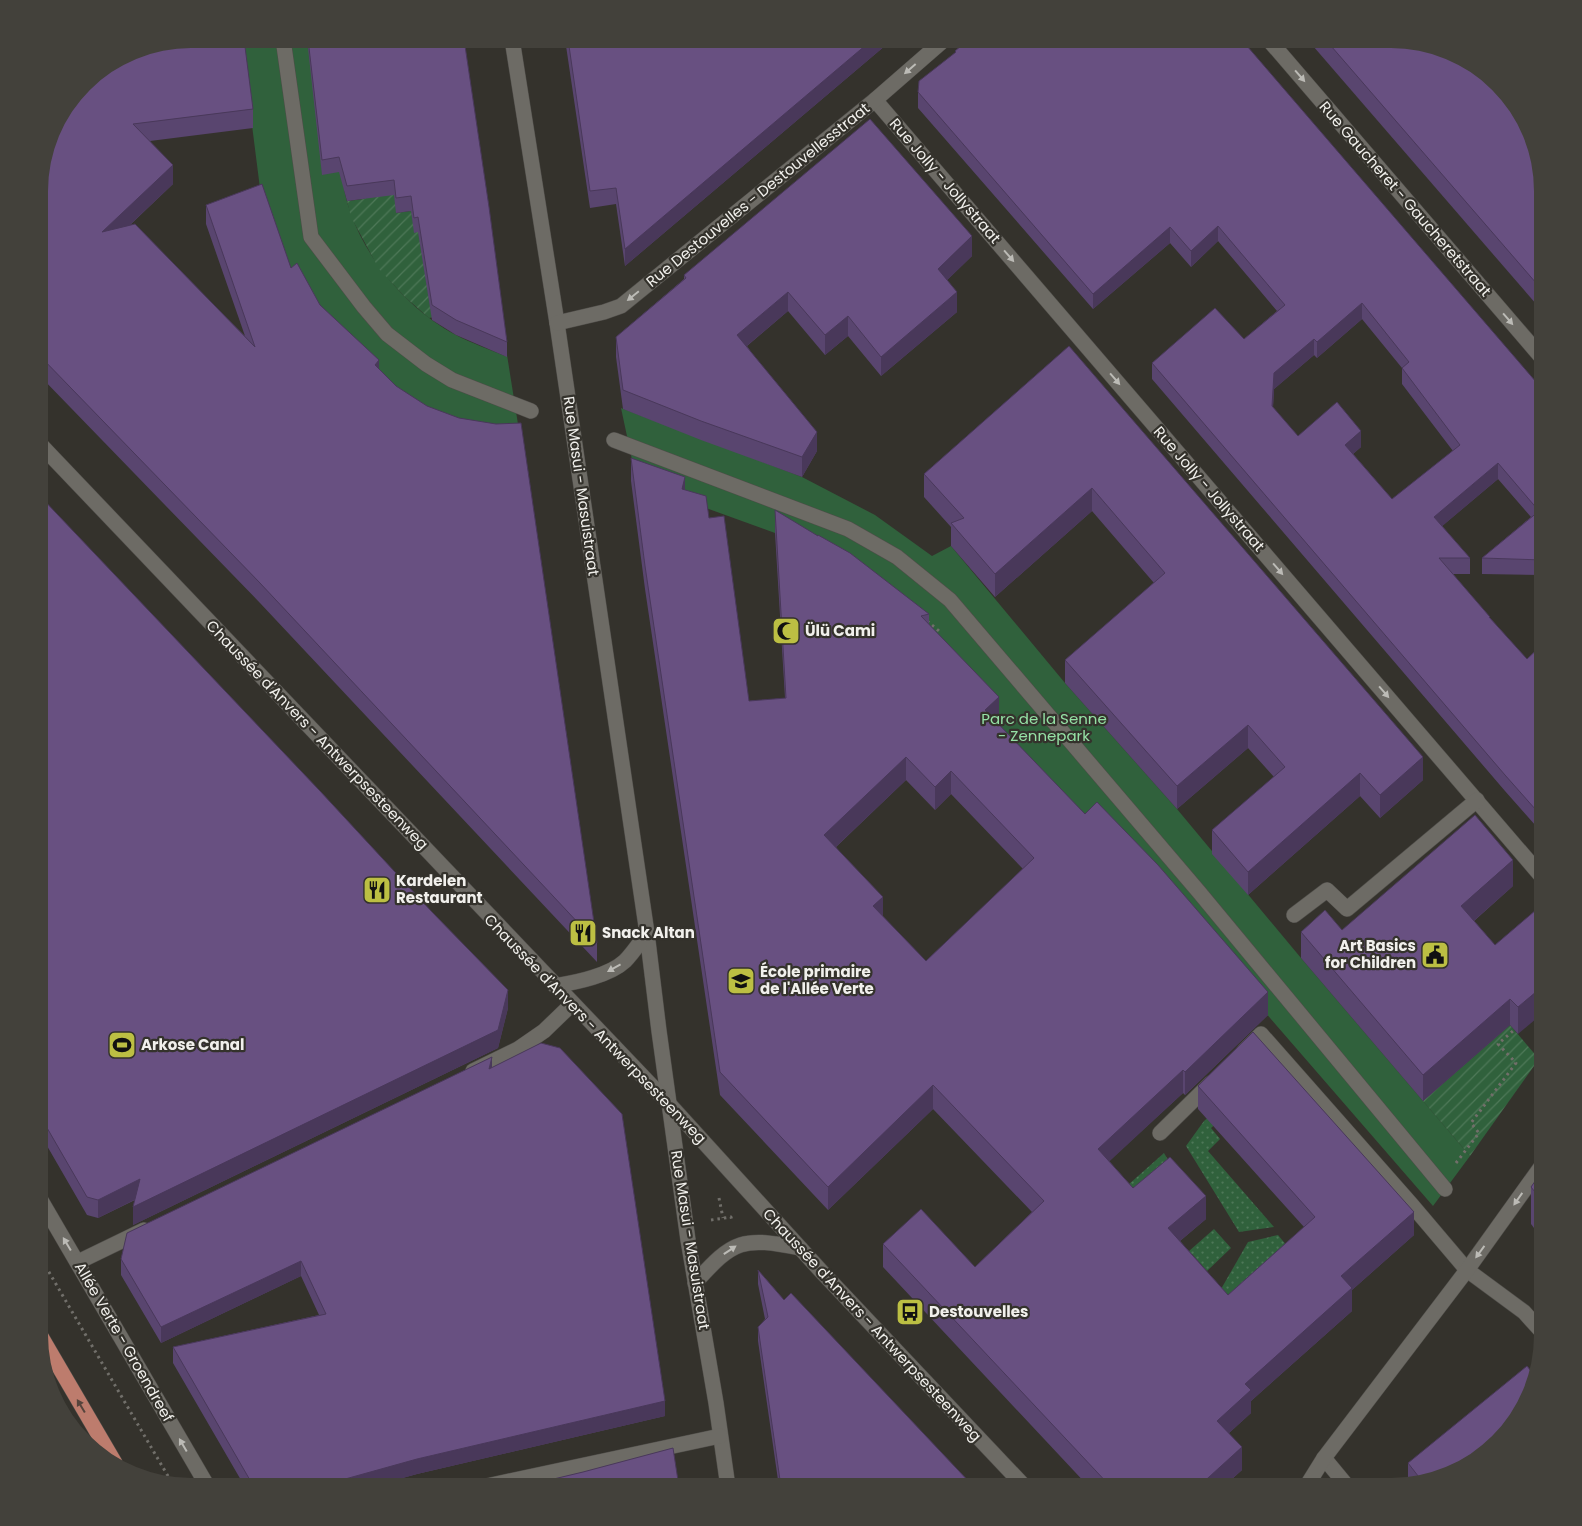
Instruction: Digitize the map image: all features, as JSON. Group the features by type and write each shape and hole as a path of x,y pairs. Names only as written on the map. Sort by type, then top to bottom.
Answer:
{"main road":[{"path":"49,1350 109,1453"}],"street":[{"path":"284,48 311,237 387,334 426,364 452,380 531,411"},
{"name":"Rue Masui - Masuistraat","path":"513,48 647,933 695,1284 727,1478"},
{"name":"Rue Destouvelles - Destouvellesstraat","path":"556,323 604,312 621,306 875,100 935,48"},
{"name":"Rue Gaucheret - Gaucheretstraat","path":"1276,48 1534,349"},
{"name":"Rue Jolly - Jollystraat","path":"875,100 1534,867"},
{"path":"614,440 848,529 897,557 950,600 1199,892 1445,1189"},
{"name":"Chaussée d'Anvers - Antwerpsesteenweg","path":"48,452 670,1105 800,1248 1017,1478"},
{"path":"1294,915 1326,890 1347,909 1477,800"},
{"path":"555,986 586,980 624,962 647,933"},
{"path":"456,1079 518,1049 544,1031 572,1004"},
{"path":"1234,1061 1261,1034 1467,1270 1524,1312 1534,1323"},
{"path":"1160,1133 1220,1074"},
{"path":"1312,1478 1324,1458 1467,1270 1534,1177"},
{"name":"Allée Verte - Groendreef","path":"48,1212 203,1478"},
{"path":"78,1262 155,1225"},
{"path":"695,1284 714,1262 735,1246 758,1242 800,1248"},
{"path":"524,1478 720,1436"},
{"path":"1324,1458 1341,1478"}],"path":[{"path":"921,616 936,629"},
{"path":"1465,1151 1479,1133 1471,1123 1516,1063 1498,1044 1514,1030"},
{"path":"719,1198 723,1218"},
{"path":"711,1220 731,1217 733,1227"},
{"path":"48,1270 167,1476"}],"green space":[{"path":"242,48 309,48 342,171 345,196 353,220 365,244 396,288 435,322 468,341 505,356 507,355 521,443 427,425 297,282 262,204"},
{"path":"400,164 396,213 411,211 448,314 429,318 405,297 379,269 351,217 347,201 364,199"},
{"name":"Parc de la Senne - Zennepark","path":"621,408 802,477 875,515 932,556 951,546 1065,683 1177,809 1470,1156 1433,1206 1160,891 985,733 999,720 775,533 637,483"},
{"path":"1510,1025 1534,1053 1534,1066 1470,1156 1423,1101"},
{"path":"1263,1070 1272,1074 1211,1128 1220,1139 1208,1151 1274,1227 1239,1232 1186,1146 1204,1121"},
{"path":"1164,1153 1186,1191 1119,1193"},
{"path":"1214,1229 1231,1248 1207,1271 1192,1254 1180,1259"},
{"path":"1278,1235 1287,1246 1205,1317 1248,1242"}],"building":[{"path":"181,48 245,48 253,109 133,124 173,165 102,232 135,224 255,347 206,205 262,184 291,268 297,263 320,305 379,360 375,365 396,386 427,406 459,418 496,424 521,423 597,943 260,583 48,364 48,181 52,154 58,136 77,103 96,83 127,62 163,50"},
{"path":"309,48 465,48 507,342 456,320 432,305 418,217 414,218 411,196 396,198 394,180 347,186 339,157 322,160"},
{"path":"569,48 862,48 625,249 616,188 590,191"},
{"path":"958,48 1249,48 1534,380 1534,505 1498,463 1434,517 1470,558 1439,558 1527,659 1534,652 1534,808 1152,363 1215,308 1244,339 1285,305 1218,226 1191,251 1170,227 1093,294 918,92 919,81","holes":["1362,303 1409,362 1402,368 1460,445 1392,499 1345,445 1361,431 1337,402 1298,436 1272,406 1274,373 1314,339 1317,342"]},
{"path":"1333,48 1401,48 1428,52 1455,62 1479,77 1499,96 1520,127 1530,154 1534,191 1534,281"},
{"path":"870,119 972,236 938,269 957,292 881,357 848,316 825,335 788,292 737,335 817,432 802,457 701,421 623,390 616,337 686,278 684,275"},
{"path":"1069,346 1423,757 1380,795 1360,773 1248,872 1212,830 1285,767 1248,725 1177,786 1065,660 1165,573 1092,488 995,574 951,523 964,518 924,474"},
{"path":"631,458 685,477 682,489 706,496 709,518 724,516 749,701 786,698 775,510 850,553 929,614 921,616 999,697 985,710 1085,814 1097,802 1158,865 1268,992 1185,1072 1183,1070 1098,1149 1133,1188 1170,1157 1206,1196 1168,1228 1228,1295 1315,1217 1198,1086 1253,1032 1414,1212 1341,1276 1352,1288 1245,1384 1251,1390 1217,1421 1242,1447 1208,1478 1103,1478 883,1244 921,1209 975,1267 1044,1201 933,1085 828,1187 720,1072 645,566","holes":["906,757 935,787 951,771 1034,858 926,961 873,906 883,897 824,835"]},
{"path":"48,504 432,912 508,990 498,1030 133,1207 140,1179 98,1200 87,1197 48,1130"},
{"path":"1534,515 1534,560 1482,558"},
{"path":"1475,815 1513,860 1461,906 1495,945 1534,912 1534,994 1518,1007 1510,999 1423,1075 1301,932 1325,910 1342,930"},
{"path":"541,1043 560,1048 622,1114 665,1401 417,1459 349,1478 249,1478 173,1347 326,1314 301,1261 161,1327 121,1259 127,1233 492,1057 489,1069"},
{"path":"758,1270 784,1300 791,1293 966,1478 780,1478 758,1327 768,1317"},
{"path":"1527,1366 1530,1370 1520,1399 1505,1423 1479,1449 1455,1464 1428,1474 1418,1476 1408,1463"},
{"path":"673,1448 678,1478 558,1478"}],"place":[{"name":"Ülü Cami","path":"786,631"},
{"name":"Kardelen Restaurant","path":"377,890"},
{"name":"Snack Altan","path":"583,933"},
{"name":"Art Basics for Children","path":"1435,955"},
{"name":"École primaire de l'Allée Verte","path":"741,981"},
{"name":"Arkose Canal","path":"122,1045"},
{"name":"Destouvelles","path":"910,1312"}]}
